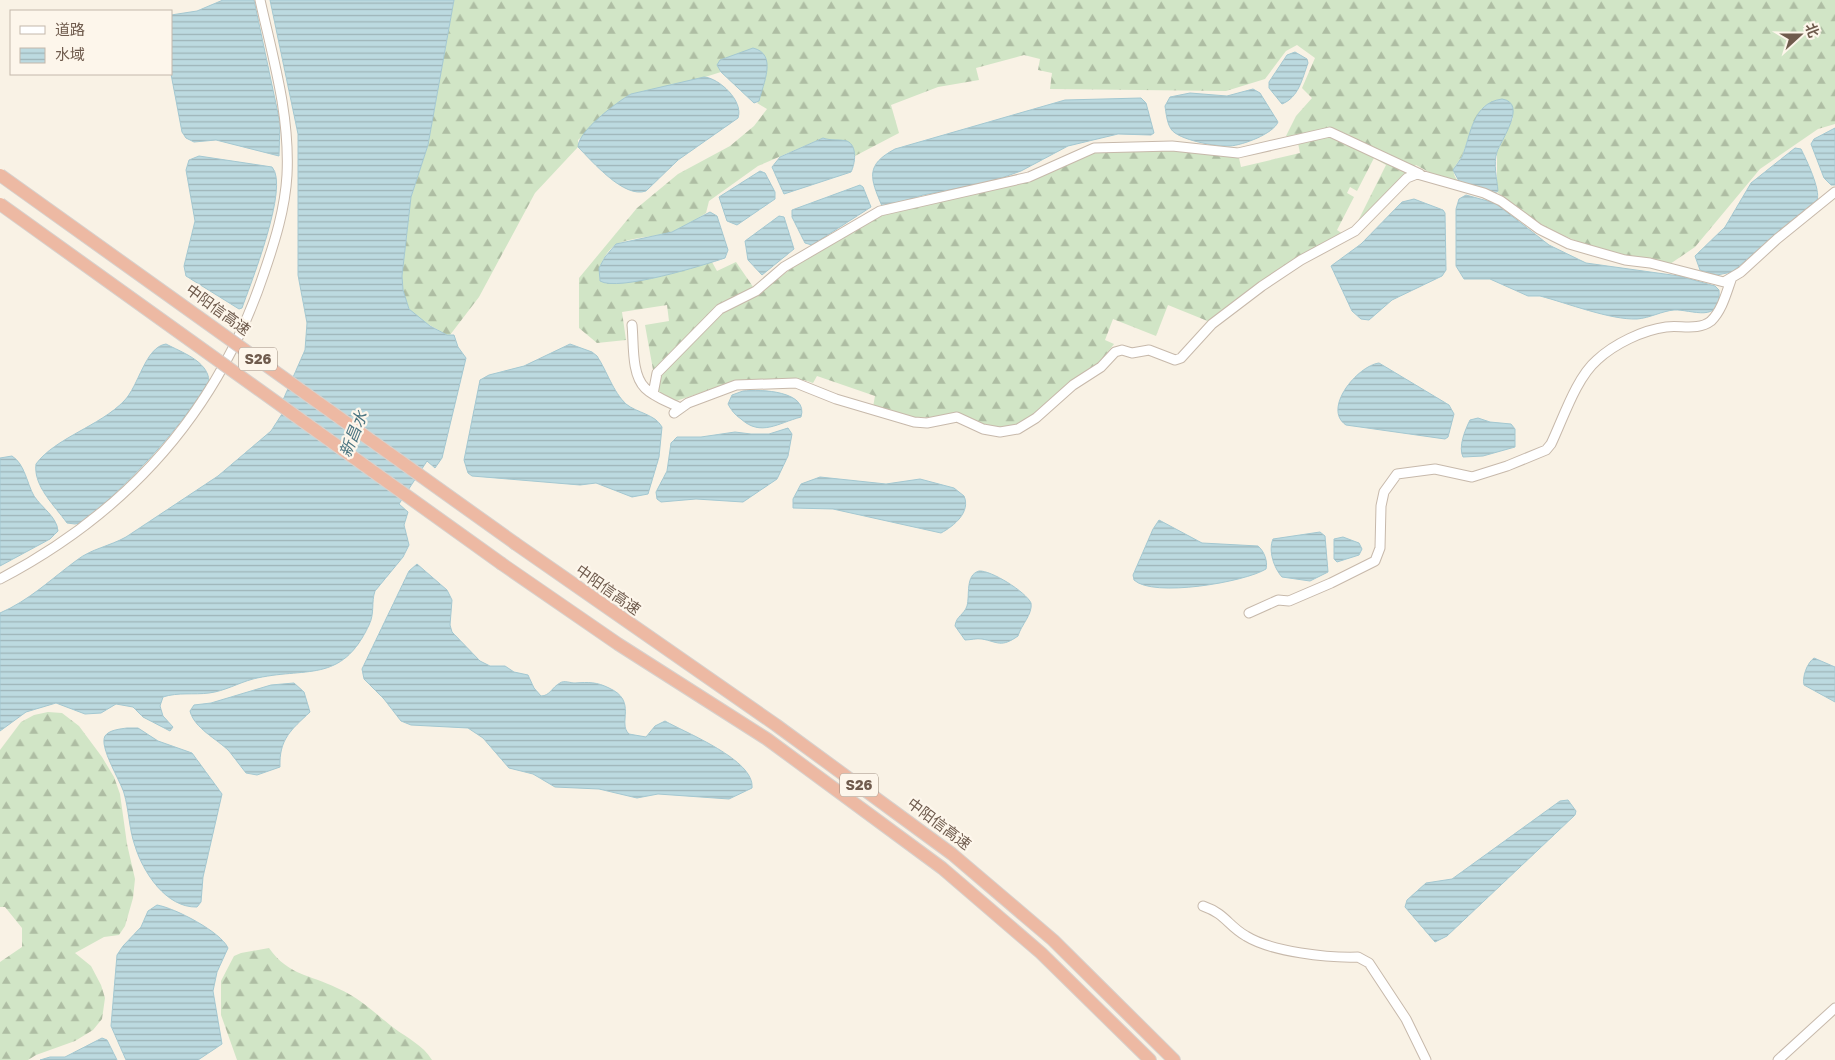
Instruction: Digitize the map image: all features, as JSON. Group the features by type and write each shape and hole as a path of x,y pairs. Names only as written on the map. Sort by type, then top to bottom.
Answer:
{"highway":[{"name":"中阳信高速","path":"0,175 516,544 776,725 952,854 1053,940 1174,1060"},
{"name":"S26","path":"0,204 502,564 618,644 767,739 935,862 1042,953 1150,1060"}],"street":[{"path":"0,579 74,534 108,507 135,482 181,432 204,401 252,310 278,231 287,176 285,114 260,0"},
{"path":"653,394 657,373 720,309 756,290 784,267 880,211 1029,177 1094,148 1172,146 1238,153 1330,132 1420,174 1492,197 1539,229 1570,244 1625,260 1650,263 1724,282 1731,280 1835,192"},
{"path":"632,324 637,373 645,388 677,410 736,385 796,383 836,399 914,422 927,423 957,417 990,431 1000,432 1018,429 1036,418 1073,385 1097,370 1115,352 1122,350 1132,353 1149,350 1175,360 1181,358 1219,318 1301,260 1355,231 1407,178 1420,174"},
{"path":"1249,613 1278,600 1289,601 1323,587 1375,560 1380,548 1381,506 1384,492 1397,474 1435,469 1472,477 1546,450 1552,444 1582,379 1597,359 1637,336 1656,329 1698,327 1706,324 1720,310 1731,280"},
{"path":"1203,906 1221,914 1248,937 1260,942 1305,954 1358,956 1364,959 1369,963 1406,1020 1426,1060"},
{"path":"1778,1060 1835,1008"}],"green space":[{"path":"454,0 1835,0 1835,124 1818,129 1760,169 1695,247 1670,264 1623,255 1578,242 1536,221 1516,208 1497,192 1497,152 1513,118 1502,99 1492,102 1485,107 1479,113 1471,129 1462,156 1454,169 1455,177 1460,183 1438,177 1416,165 1402,176 1354,229 1386,165 1374,158 1357,191 1350,187 1347,193 1354,197 1337,230 1343,234 1210,322 1168,305 1156,336 1113,319 1105,340 1114,344 1093,371 1044,409 1021,424 1004,428 990,427 965,416 912,418 873,407 875,396 817,376 813,383 804,380 739,380 676,401 657,392 645,325 669,321 667,305 622,312 626,340 597,343 579,328 579,278 637,208 678,174 730,146 754,126 767,109 757,103 759,101 717,65 721,72 686,83 631,94 578,140 578,147 535,193 479,297 450,335 419,319 409,309 403,290 402,276 411,197 428,145","holes":["1297,45 1315,58 1302,88 1312,98 1296,116 1286,136 1298,143 1300,153 1241,167 1239,158 1181,150 1178,141 1093,144 1027,175 881,215 805,258 758,294 736,262 717,271 712,262 625,283 600,281 599,271 603,260 617,244 665,234 685,227 706,213 709,201 758,166 823,138 847,143 853,149 855,156 899,133 891,105 938,87 979,80 976,68 1024,55 1040,59 1038,70 1052,73 1050,89 1226,91 1265,79 1286,51"]},
{"path":"48,712 62,713 79,726 114,777 120,794 127,844 135,879 133,898 125,926 119,935 104,937 75,953 91,966 101,985 105,998 102,1019 93,1030 75,1041 36,1055 28,1060 0,1060 0,962 22,947 22,928 5,907 0,907 0,750 21,722 34,715"},
{"path":"269,948 284,964 292,969 327,983 360,1001 419,1046 432,1060 237,1060 221,1015 221,981 234,956"}],"water":[{"path":"223,0 254,0 280,123 279,156 216,140 194,142 186,138 182,132 171,75 172,15 197,11"},
{"name":"新昌水","path":"270,0 454,0 428,145 411,197 402,276 403,290 409,309 430,326 447,335 454,335 458,347 466,358 442,458 435,468 427,461 399,504 408,512 404,525 409,545 403,557 375,591 371,621 358,644 347,657 334,665 320,670 272,675 253,679 215,692 163,697 160,706 163,716 173,727 170,731 143,717 133,707 116,704 101,713 85,714 56,703 26,712 0,731 0,613 31,596 82,556 126,537 218,476 271,431 282,414 283,400 305,350 307,323 298,275 298,134"},
{"path":"753,48 761,51 767,63 759,101 754,103 721,72 717,65 720,60"},
{"path":"1295,52 1307,59 1308,63 1296,92 1288,101 1282,104 1269,88 1269,82 1287,55"},
{"path":"704,77 716,81 729,91 739,111 738,118 678,160 646,191 637,192 619,184 600,169 578,147 584,133 591,125 631,94"},
{"path":"1253,89 1260,93 1278,122 1264,135 1236,145 1216,145 1198,142 1181,136 1170,127 1165,106 1170,97 1190,93 1227,96"},
{"path":"1141,98 1146,103 1154,133 1151,135 1118,134 1068,146 1021,171 990,182 923,195 887,206 882,206 875,188 873,173 875,167 885,155 895,149 1065,100"},
{"path":"1502,99 1509,102 1513,107 1513,114 1511,123 1497,152 1495,166 1498,191 1495,193 1460,183 1453,170 1462,157 1474,121 1479,113 1492,102"},
{"path":"1835,128 1835,185 1831,185 1824,178 1811,144 1814,139"},
{"path":"823,138 850,143 855,155 851,172 784,194 772,167 780,157"},
{"path":"1795,148 1801,149 1809,167 1817,189 1817,200 1732,272 1717,275 1700,270 1695,256 1725,227 1751,183"},
{"path":"199,156 272,167 276,178 273,214 267,236 242,308 239,309 186,276 184,266 195,221 186,170 189,160"},
{"path":"760,171 765,173 775,192 775,199 737,225 727,221 719,197"},
{"path":"860,185 863,187 871,207 812,245 805,243 792,217 792,210"},
{"path":"1466,195 1495,203 1549,245 1586,263 1679,276 1715,286 1719,290 1719,301 1716,308 1704,313 1674,310 1637,319 1626,319 1540,296 1528,296 1490,279 1464,279 1456,266 1456,209 1459,199"},
{"path":"1414,199 1443,210 1445,213 1446,270 1442,276 1392,300 1369,320 1361,319 1352,311 1331,266 1361,244 1402,202"},
{"path":"710,212 717,216 728,250 725,258 642,280 624,283 600,281 599,268 616,244 672,232"},
{"path":"779,216 784,217 794,249 762,275 748,260 745,241"},
{"path":"166,344 199,363 204,368 209,381 167,439 119,490 84,522 67,523 41,488 36,472 36,464 54,447 103,418 124,401 134,386 147,359 159,347"},
{"path":"570,344 592,352 597,356 621,399 630,407 655,419 662,427 659,457 648,494 632,497 596,483 580,485 472,476 468,473 464,460 480,380 489,375 524,366"},
{"path":"1379,363 1449,405 1454,414 1448,437 1445,439 1346,425 1340,418 1338,409 1345,389 1361,372"},
{"path":"743,391 771,391 791,397 802,408 801,417 763,428 748,424 735,414 728,404 732,395"},
{"path":"1478,418 1490,422 1511,424 1515,429 1515,447 1483,456 1463,457 1461,448 1466,429 1470,420"},
{"path":"788,428 792,434 788,456 777,479 743,502 696,499 661,502 657,499 656,492 667,471 671,443 677,437 701,437 735,432 769,434"},
{"path":"12,456 20,464 34,496 55,521 58,531 50,539 0,566 0,458"},
{"path":"820,477 886,484 920,479 954,488 964,496 965,508 960,518 941,533 833,509 793,508 793,499 801,484"},
{"path":"1159,520 1202,543 1258,546 1265,556 1266,569 1239,579 1199,586 1160,588 1144,585 1134,580 1133,575 1153,529"},
{"path":"1320,532 1325,536 1328,572 1310,581 1282,577 1273,559 1271,549 1273,539"},
{"path":"1343,537 1359,543 1362,549 1359,555 1337,562 1334,559 1334,539"},
{"path":"417,564 447,590 452,600 450,625 452,632 480,661 490,666 505,666 514,672 528,675 534,688 541,696 547,695 562,682 593,683 609,688 618,693 623,699 625,705 625,724 629,734 646,737 655,726 665,721 718,748 743,767 750,778 752,788 729,799 658,794 637,798 599,789 555,787 533,774 509,768 483,738 468,728 411,725 401,721 384,699 364,679 362,669 409,571"},
{"path":"979,571 991,574 1008,583 1028,598 1031,603 1029,615 1018,636 1012,640 1000,643 980,639 965,640 955,626 967,606 970,581 975,573"},
{"path":"1814,658 1835,667 1835,702 1804,685 1806,670"},
{"path":"294,683 304,692 310,712 292,730 284,742 280,757 280,767 257,775 246,773 229,751 196,723 190,711 194,705 211,703 271,685"},
{"path":"127,728 138,728 158,741 192,753 222,794 203,877 201,902 197,907 175,902 157,887 144,867 135,846 124,793 107,755 104,741 105,736 109,732"},
{"path":"1568,800 1576,811 1575,815 1447,936 1435,942 1405,907 1407,900 1426,883 1452,879 1560,801"},
{"path":"157,905 175,911 207,928 224,942 228,948 217,972 213,991 222,1044 198,1060 126,1060 111,1026 117,955 141,927 148,911"},
{"path":"102,1038 107,1040 117,1060 40,1060 50,1057 65,1057"}]}
